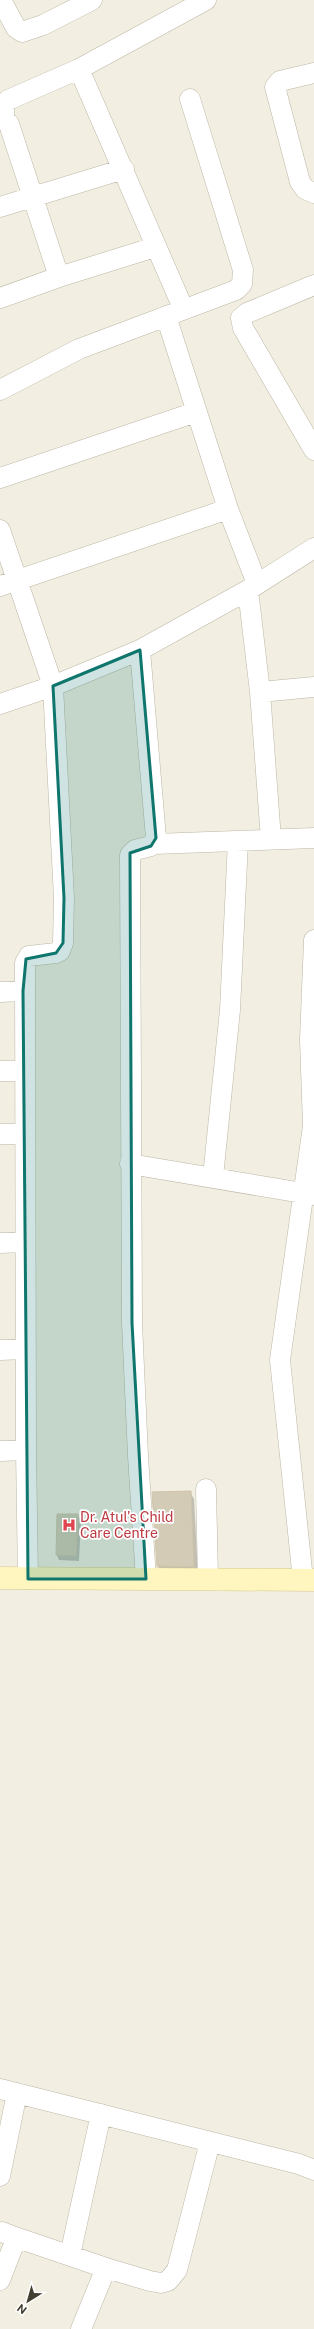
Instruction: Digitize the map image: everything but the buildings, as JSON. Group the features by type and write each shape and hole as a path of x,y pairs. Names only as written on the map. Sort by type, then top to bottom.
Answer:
{"street":[{"path":"1,0 16,28 22,32 43,24 92,0"},
{"path":"59,277 9,124 2,118 4,106 8,100 79,69 206,0"},
{"path":"79,69 124,169 155,247 175,312 196,412 253,587 271,839"},
{"path":"314,73 280,81 275,87 300,182 305,188 314,193"},
{"path":"0,390 79,349 236,290 244,280 243,270 190,99"},
{"path":"0,207 124,169"},
{"path":"0,298 59,277 155,247"},
{"path":"314,285 247,313 241,318 243,328 314,450"},
{"path":"0,478 196,412"},
{"path":"8,583 228,509"},
{"path":"0,530 8,583 53,686 64,898 63,943 60,951 56,954 34,955 26,959 23,991 25,1071 24,1134 28,1579"},
{"path":"0,704 53,686 140,650 253,587 314,548"},
{"path":"140,650 156,838 154,844"},
{"path":"260,692 314,687"},
{"path":"146,1579 135,1403 130,1164 132,1026 130,855 135,850 154,844 314,838"},
{"path":"213,1177 230,1010 238,841"},
{"path":"0,1578 308,1580 280,1360 308,1194 313,1126 310,1040 314,940"},
{"path":"0,992 23,991"},
{"path":"0,1071 25,1071"},
{"path":"0,1134 24,1134"},
{"path":"130,1164 308,1194"},
{"path":"0,1242 25,1242"},
{"path":"0,1350 26,1349"},
{"path":"0,1452 26,1450"},
{"path":"206,1489 208,1579"},
{"path":"0,2176 8,2091 314,2170"},
{"path":"70,2255 101,2114"},
{"path":"6,2233 106,2268 161,2283 168,2281 177,2270 210,2142"},
{"path":"0,2280 14,2244 6,2233"},
{"path":"81,2329 106,2268"}],"highlighted area":[{"path":"140,650 156,838 151,846 130,853 132,1323 146,1579 28,1579 23,991 26,959 56,953 63,943 64,898 53,686"}],"place":[{"name":"Dr. Atul's Child Care Centre","path":"69,1525"}]}
